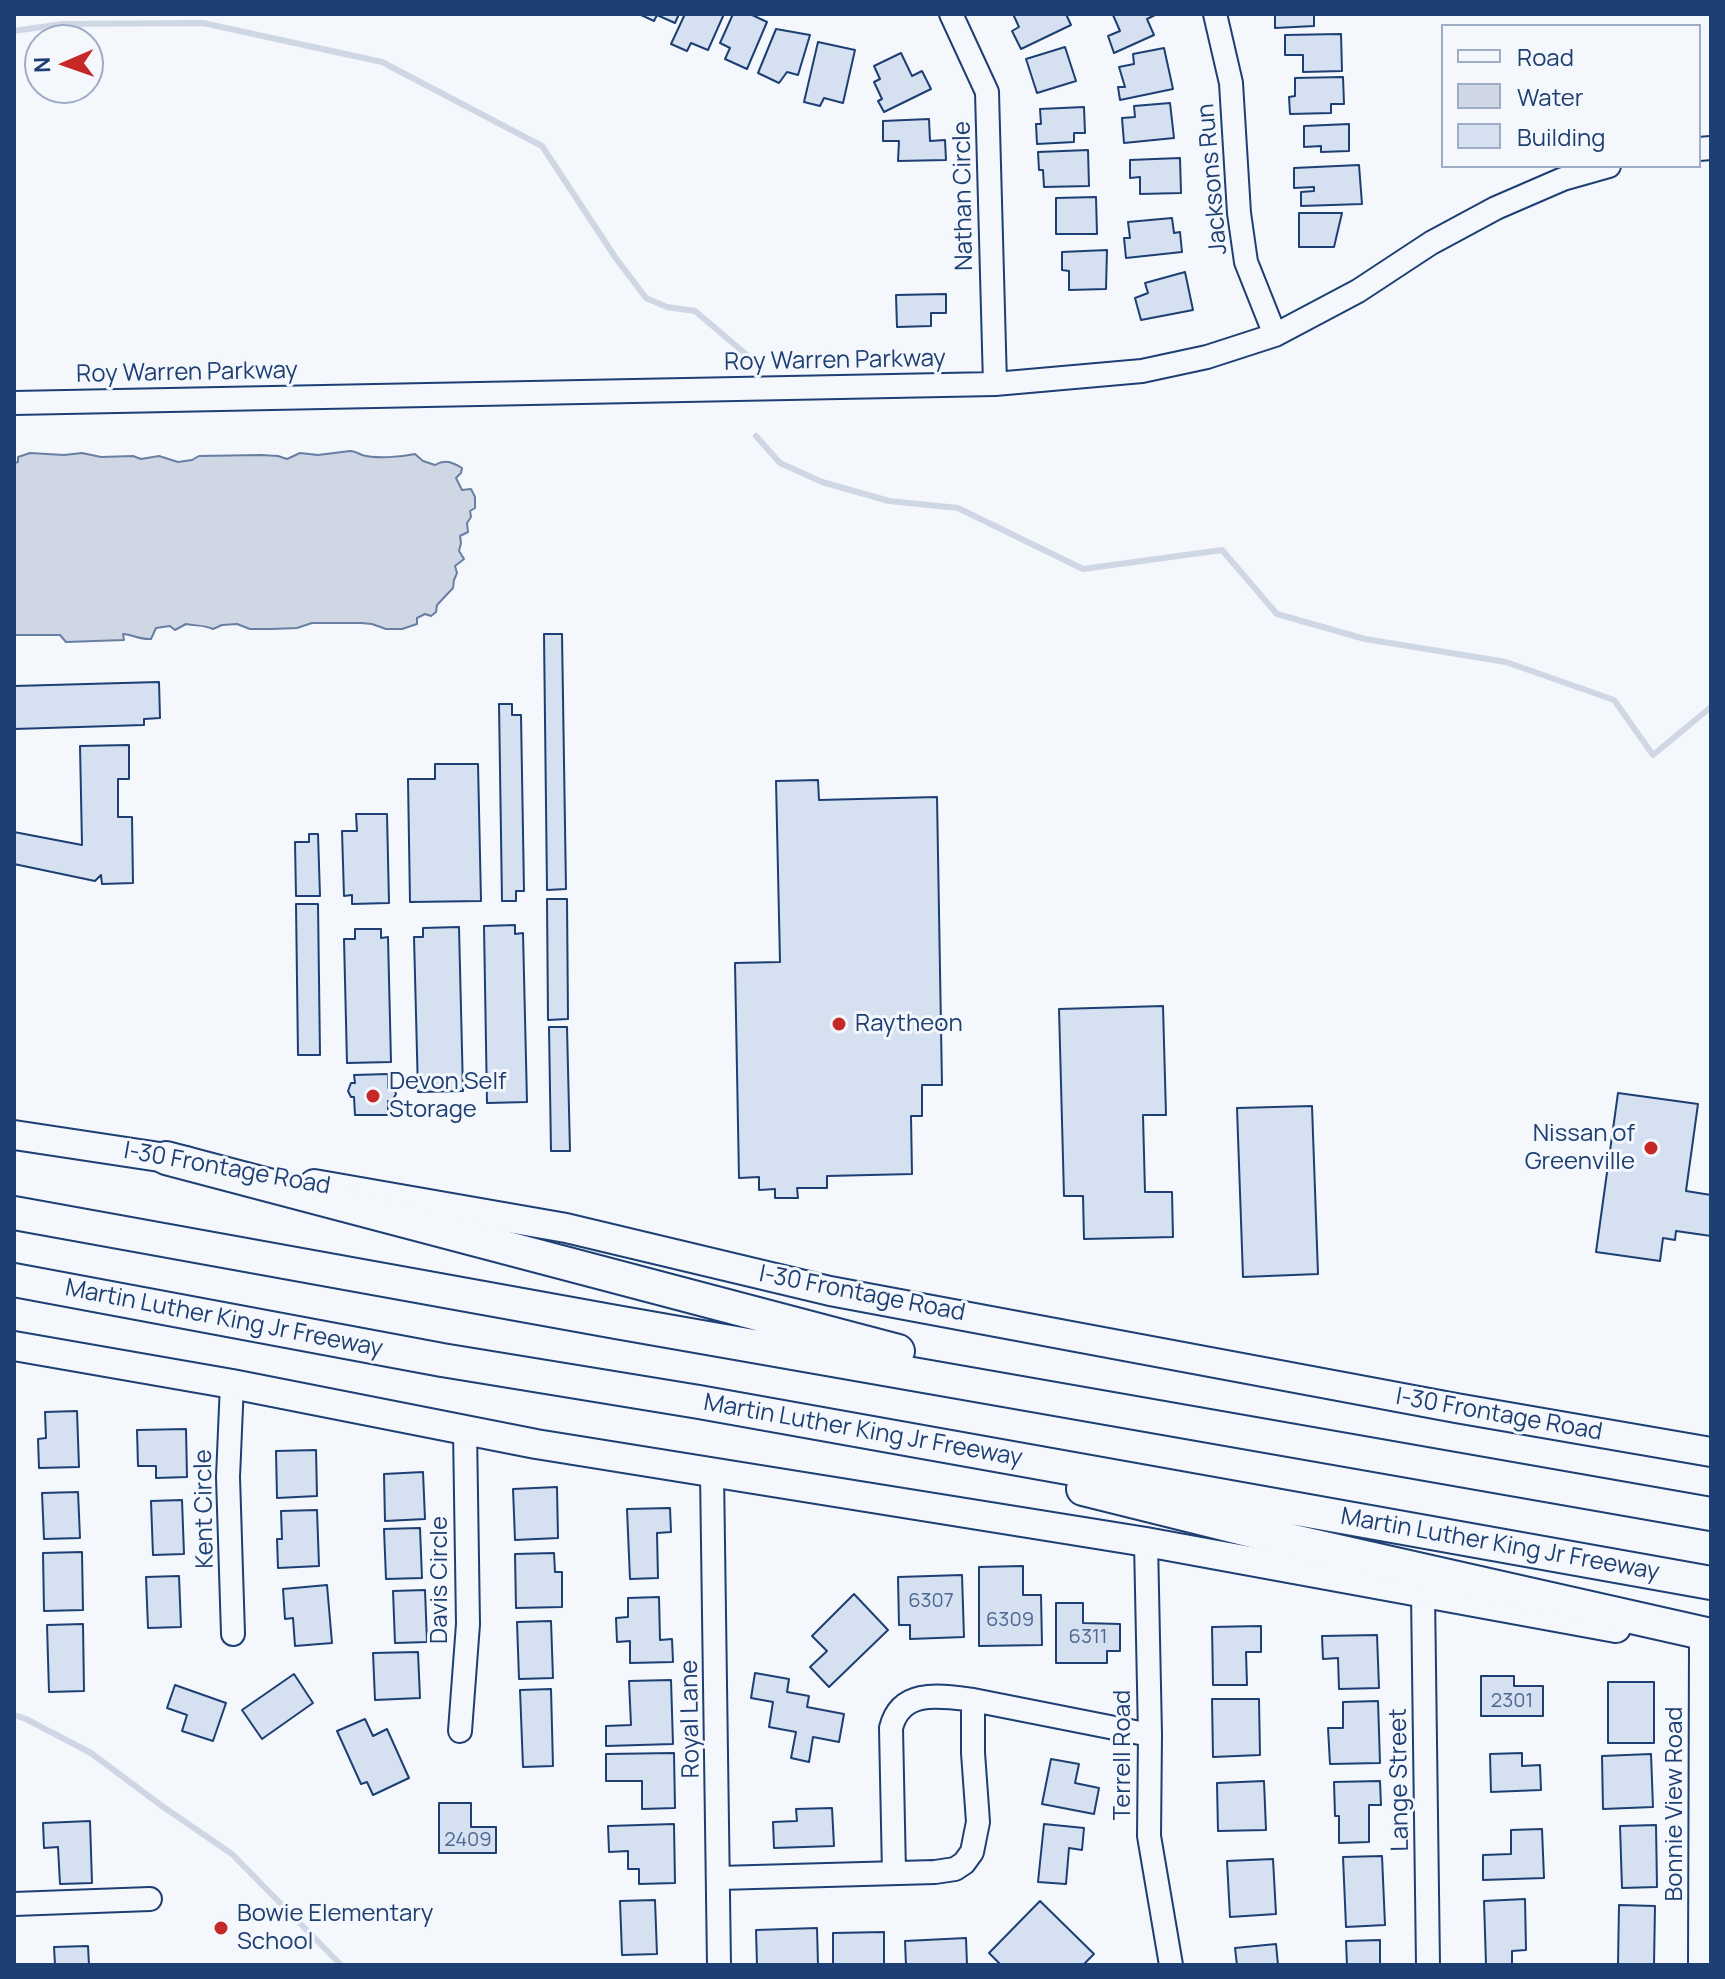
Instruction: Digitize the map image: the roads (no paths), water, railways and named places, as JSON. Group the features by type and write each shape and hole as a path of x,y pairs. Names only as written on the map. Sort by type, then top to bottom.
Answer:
{"highway":[{"path":"166,1158 1114,1408"},
{"path":"14,1213 1711,1514"},
{"name":"Martin Luther King Jr Freeway","path":"14,1280 442,1360 812,1422 1711,1583"},
{"path":"812,1422 1708,1641"}],"main road":[{"name":"I-30 Frontage Road","path":"14,1135 166,1158 566,1228 830,1291 1456,1408 1711,1452"},
{"path":"14,1346 232,1384 536,1444 1146,1542 1423,1594 1708,1641"}],"street":[{"name":"Nathan Circle","path":"951,14 987,92 995,384"},
{"name":"Jacksons Run","path":"1215,14 1231,83 1239,213 1246,262 1275,335"},
{"name":"Roy Warren Parkway","path":"14,403 995,384 1142,371 1207,357 1275,335 1358,291 1431,243 1496,208 1563,179 1602,168"},
{"name":"Kent Circle","path":"232,1384 228,1477 233,1634"},
{"name":"Davis Circle","path":"460,1731 468,1624 465,1430"},
{"name":"Royal Lane","path":"712,1473 719,1965"},
{"name":"Terrell Road","path":"1146,1542 1149,1836 1171,1965"},
{"name":"Lange Street","path":"1423,1594 1428,1965"},
{"name":"Bonnie View Road","path":"1700,1965 1708,1641"},
{"path":"894,1873 891,1728 894,1717 910,1701 944,1696 973,1700 1150,1735"},
{"path":"719,1878 935,1872 955,1869 964,1863 972,1852 978,1822 973,1700"},
{"path":"14,1904 150,1899"}],"water":[{"path":"350,451 374,457 415,454 435,465 452,463 462,468 456,478 462,490 471,489 475,497 475,508 470,511 471,517 467,523 468,532 460,536 459,551 464,559 455,566 457,573 453,588 437,605 436,612 417,618 417,624 402,629 361,623 312,623 297,628 250,629 237,624 213,629 186,624 175,630 170,626 156,628 151,639 123,634 124,640 66,642 60,635 14,635 14,463 18,462 18,457 30,453 82,453 141,459 159,456 178,462 199,456 261,455 287,459 300,453 318,455"}],"waterway":[{"path":"14,31 62,24 203,23 382,62 542,146 615,257 646,298 667,307 695,311 753,360"},
{"path":"756,436 780,463 822,482 889,501 958,508 1083,569 1222,550 1277,614 1365,639 1506,662 1614,700 1653,755 1711,707"},
{"path":"14,1715 91,1753 232,1854 341,1965"}],"place":[{"name":"Raytheon","path":"839,1024"},
{"name":"Devon Self Storage","path":"373,1096"},
{"name":"Nissan of Greenville","path":"1651,1148"},
{"name":"Bowie Elementary School","path":"221,1928"}]}
